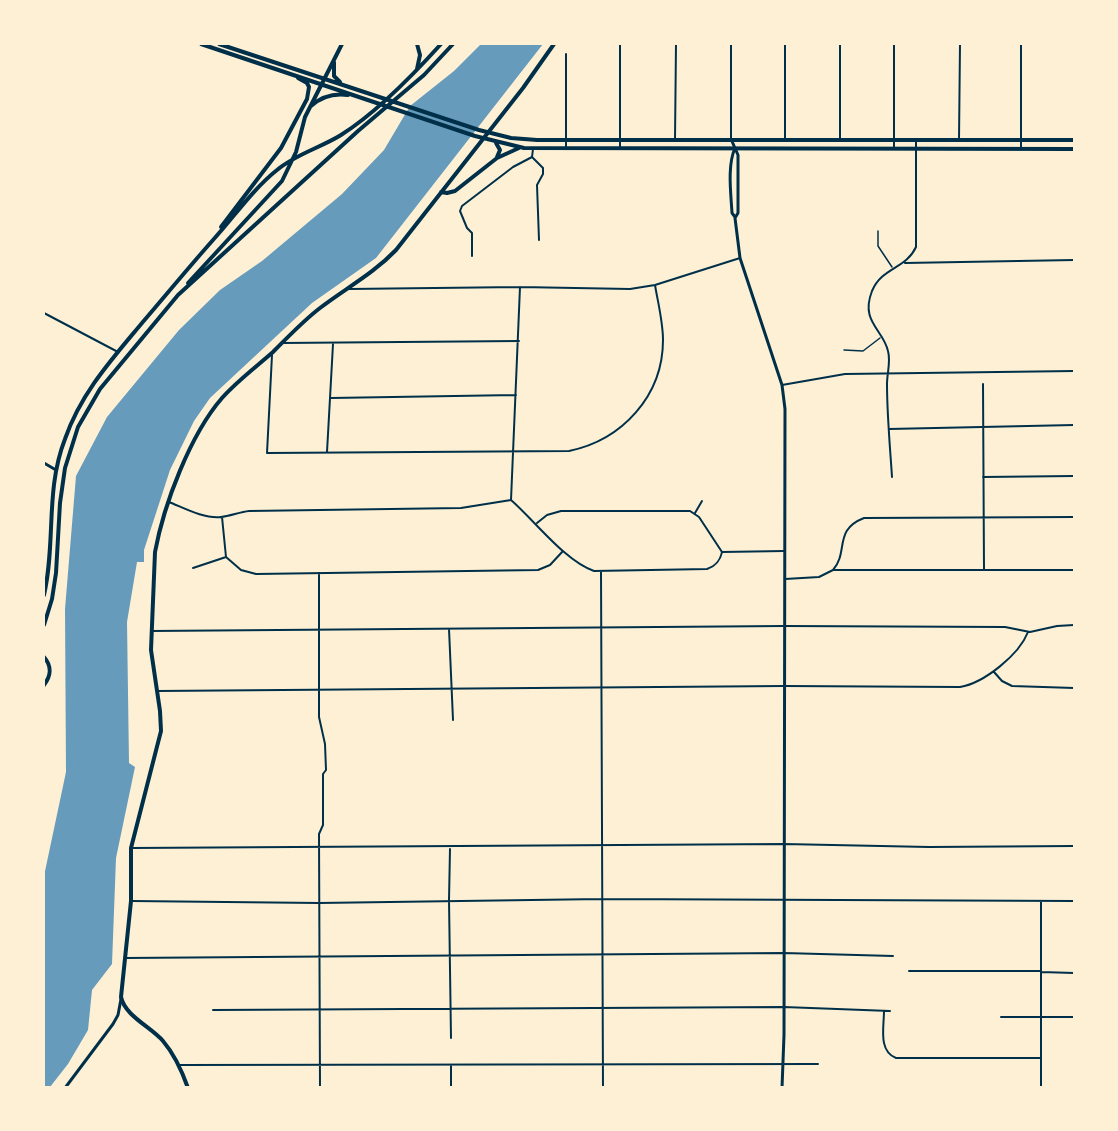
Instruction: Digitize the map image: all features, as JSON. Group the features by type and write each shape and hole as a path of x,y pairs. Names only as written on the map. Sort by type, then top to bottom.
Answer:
{"main road":[{"path":"201,44 324,78 494,135 525,140 1074,140"},
{"path":"219,44 321,84 489,140 524,148 1074,149"},
{"path":"44,625 52,599 56,573 63,477 75,435 86,411 105,381 218,249 272,193 286,174 308,110 342,44"},
{"path":"416,70 420,55 417,44"},
{"path":"44,592 49,554 51,498 56,470 64,440 77,409 97,377 214,238 275,171 295,157 347,131 416,70 441,44"},
{"path":"178,295 358,131 430,69 453,44"},
{"path":"188,1088 179,1065 162,1040 127,1009 121,997 131,901 131,848 159,746 161,723 152,663 151,631 155,552 178,475 208,417 224,396 319,309 381,266 396,250 528,82 554,44"},
{"path":"335,57 333,70 338,81 366,92"},
{"path":"214,238 228,216 281,148 307,99 309,91 307,83 285,68"},
{"path":"308,110 319,100 330,95 343,94 361,97"},
{"path":"441,192 455,192 496,158 500,153 499,146 489,140"},
{"path":"496,158 524,148"},
{"path":"44,657 50,673 44,685"}],"street":[{"path":"620,44 620,149"},
{"path":"675,139 676,44"},
{"path":"731,44 731,139 738,155 738,213 735,218"},
{"path":"785,44 785,139"},
{"path":"840,44 840,140"},
{"path":"894,44 894,149"},
{"path":"959,140 960,44"},
{"path":"1021,44 1021,149"},
{"path":"566,54 566,149"},
{"path":"892,477 889,429 889,352 875,330 870,316 871,296 877,282 892,268 911,257 916,247 916,140"},
{"path":"532,157 533,148"},
{"path":"735,148 732,155 732,213 735,218 740,258 782,385 786,421 782,1088"},
{"path":"532,157 543,168 543,174 537,185 538,240"},
{"path":"472,256 472,233 467,228 460,212 462,206 513,167 532,157"},
{"path":"349,289 520,287 630,290 655,285 740,258"},
{"path":"905,262 1074,260"},
{"path":"272,353 267,453 514,450 557,453 582,448 611,435 636,413 654,384 661,362 663,328 655,285"},
{"path":"520,287 512,500 563,551 581,566 594,571 707,569 720,560 722,552 695,513 690,511 561,511 547,514 537,523"},
{"path":"44,313 118,352"},
{"path":"282,343 519,341"},
{"path":"327,452 333,344"},
{"path":"782,385 845,374 1074,371"},
{"path":"983,384 984,570"},
{"path":"331,398 516,395"},
{"path":"889,429 1074,425"},
{"path":"44,463 56,470"},
{"path":"983,477 1074,476"},
{"path":"169,502 207,515 222,517 249,511 461,508 512,500"},
{"path":"695,513 702,501"},
{"path":"222,517 226,557 248,573 538,570 549,565 563,551"},
{"path":"833,570 839,561 844,534 853,524 864,518 1074,517"},
{"path":"722,552 784,551"},
{"path":"193,568 226,557"},
{"path":"785,579 819,577 833,570 1074,570"},
{"path":"601,571 603,1088"},
{"path":"319,573 319,717 324,736 326,770 322,774 323,825 319,834 320,1088"},
{"path":"151,631 784,626 1005,627 1028,632 1074,625"},
{"path":"449,629 453,720"},
{"path":"157,691 319,688 960,687 978,683 994,672 1022,644 1028,632"},
{"path":"994,672 1002,681 1012,686 1074,688"},
{"path":"131,848 450,848 784,844 928,847 1074,846"},
{"path":"450,848 451,1038"},
{"path":"131,901 319,903 602,899 1074,901"},
{"path":"1041,901 1041,1088"},
{"path":"125,958 784,953 893,956"},
{"path":"909,971 1074,973"},
{"path":"65,1088 113,1024 118,1015 121,997"},
{"path":"213,1010 784,1007 890,1011"},
{"path":"884,1011 884,1046 888,1054 896,1058 1041,1058"},
{"path":"1001,1017 1074,1017"},
{"path":"179,1065 818,1064"},
{"path":"451,1065 451,1088"}],"lane":[{"path":"878,231 880,251 892,268"},
{"path":"844,350 863,351 881,337"}],"water":[{"path":"481,44 543,44 376,258 312,303 210,398 194,421 170,470 144,550 144,562 137,562 127,622 129,763 135,767 116,858 112,964 92,990 88,1030 68,1064 50,1087 44,1088 44,876 66,772 65,609 76,476 107,417 179,330 220,290 262,261 342,194 384,150 410,106 454,71"}]}
